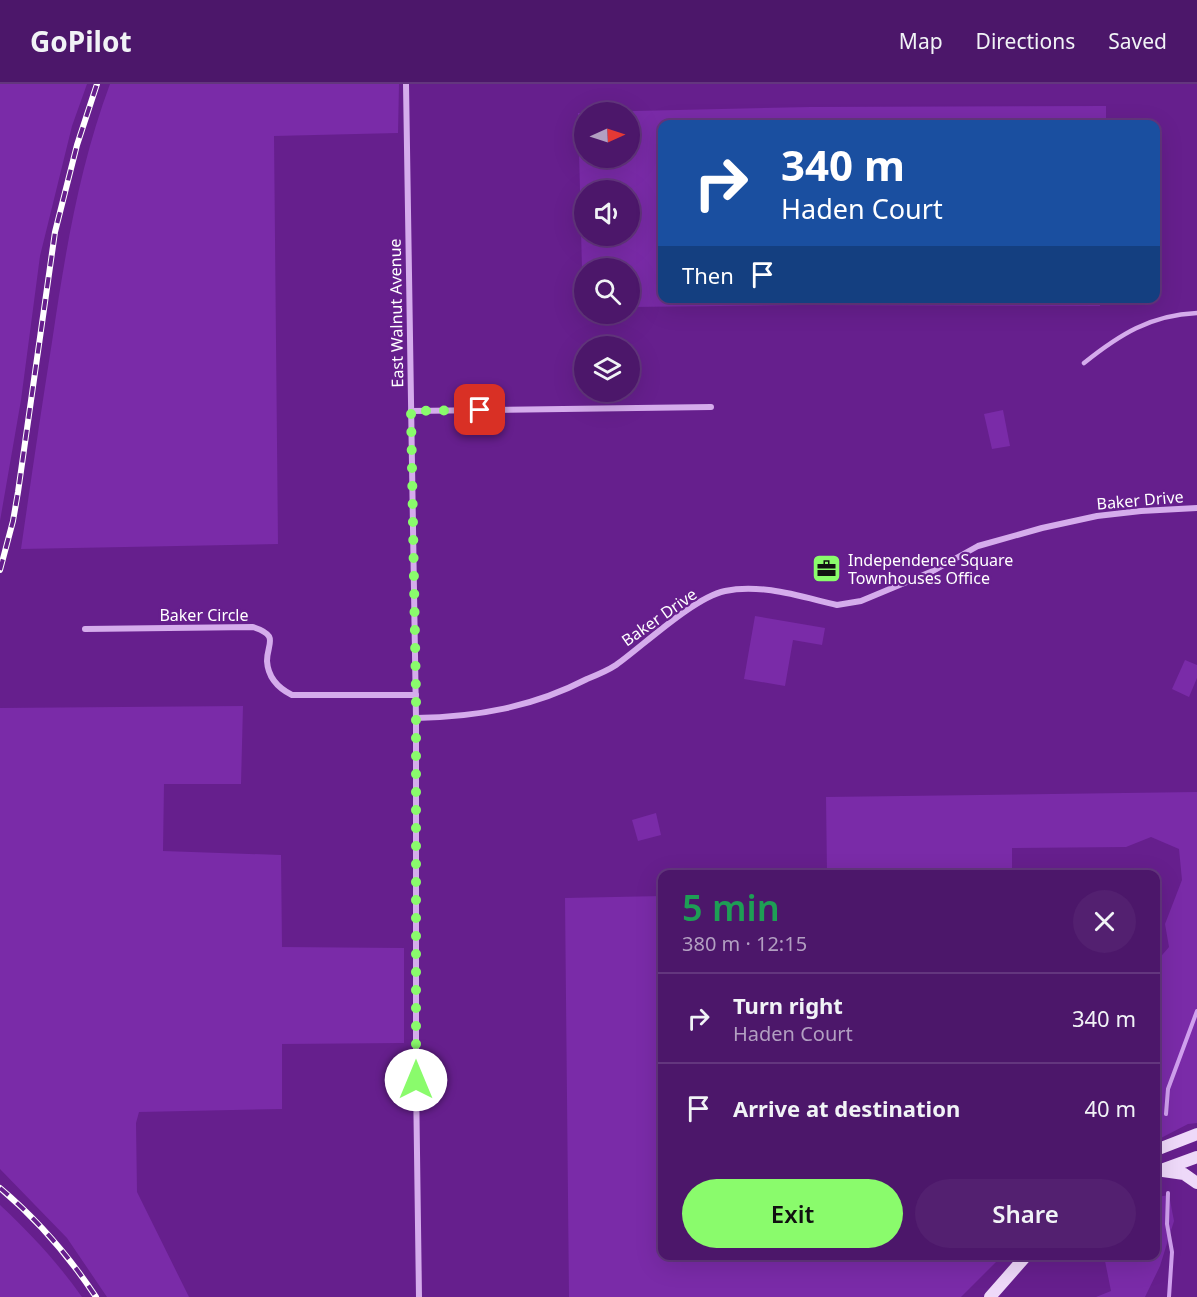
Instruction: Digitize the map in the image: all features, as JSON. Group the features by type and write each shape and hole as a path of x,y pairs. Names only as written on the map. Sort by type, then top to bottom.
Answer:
{"main road":[{"path":"1160,1148 1197,1134"},
{"path":"1160,1171 1197,1157"},
{"path":"1160,1172 1174,1171 1184,1174 1197,1184"},
{"path":"990,1297 1022,1260"}],"street":[{"name":"East Walnut Avenue","path":"406,84 416,695 416,1069 419,1297"},
{"path":"411,411 711,407"},
{"name":"Baker Drive","path":"416,718 451,717 496,711 527,705 561,693 613,666 696,605 724,591 754,588 837,604 850,604 933,571 978,546 1042,528 1097,516 1197,508"},
{"name":"Baker Circle","path":"85,629 253,627 264,630 270,639 267,660 271,677 281,690 292,695 416,695"}],"lane":[{"path":"1084,363 1127,331 1176,314 1197,313"}],"shaded area":[{"path":"0,84 87,84 72,126 40,256 21,400 0,521"},
{"path":"110,84 399,84 398,133 274,136 278,544 21,549 68,244 81,179"},
{"path":"1106,106 1106,120 658,120 658,303 1100,303 1100,306 640,307 640,258 582,258 581,246 640,246 640,180 580,180 579,168 640,168 640,111 811,107"},
{"path":"1003,410 1010,446 992,449 984,414"},
{"path":"755,616 825,628 822,645 793,640 785,686 744,679"},
{"path":"1185,660 1197,665 1197,678 1189,697 1172,689"},
{"path":"243,706 241,784 164,784 163,851 281,855 282,947 404,948 404,1043 282,1044 282,1109 139,1112 136,1123 137,1192 189,1297 107,1297 67,1238 0,1169 0,708"},
{"path":"1197,792 1197,1123 1188,1124 1160,1138 1160,958 1169,947 1165,924 1182,880 1179,849 1151,837 1126,847 1012,848 1012,870 827,870 826,797"},
{"path":"656,813 661,835 638,841 632,820"},
{"path":"658,896 658,1260 998,1260 961,1297 569,1297 565,898"},
{"path":"1169,1195 1174,1221 1160,1266 1145,1297 1096,1297 1111,1291 1105,1260 1160,1260 1160,1196"},
{"path":"0,1205 44,1249 82,1297 0,1297"}],"waterway":[{"path":"1166,1114 1168,1089 1197,1011"},
{"path":"1168,1193 1167,1224 1172,1252 1169,1297"}],"railway":[{"path":"0,570 18,492 55,232 77,145 97,84"},
{"path":"0,1188 52,1239 96,1297"}],"place":[{"name":"Independence Square Townhouses Office","path":"827,569"}],"route":[{"path":"416,1080 416,695 411,411 480,410"}]}
